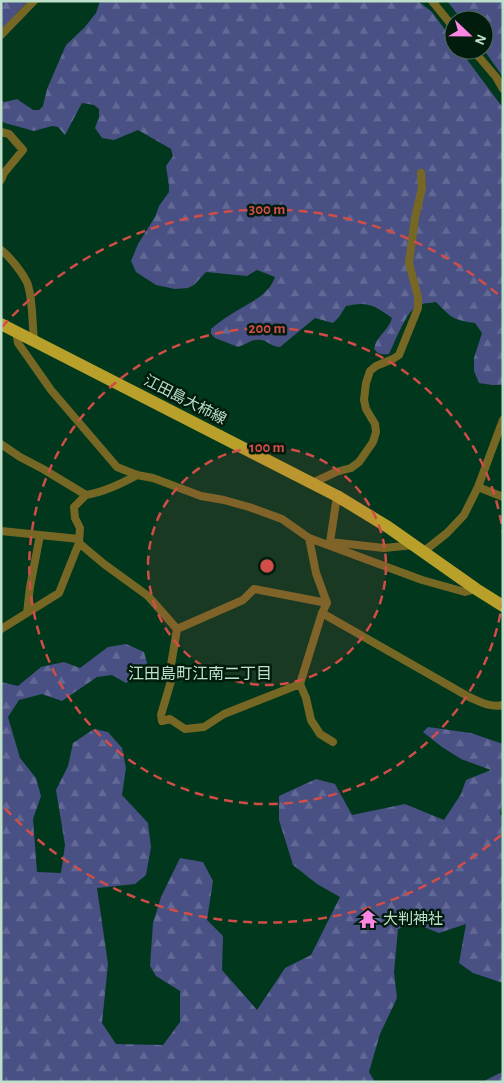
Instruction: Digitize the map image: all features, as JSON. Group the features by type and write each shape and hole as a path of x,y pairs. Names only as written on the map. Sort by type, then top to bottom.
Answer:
{"main road":[{"name":"江田島大柿線","path":"1,324 337,496 388,527 476,590 502,605"}],"street":[{"path":"1,35 34,1"},
{"path":"432,1 444,16"},
{"path":"481,60 503,89"},
{"path":"1,132 9,134 23,150 4,173 1,180"},
{"path":"312,483 336,472 352,468 359,462 373,442 376,432 375,424 366,408 364,400 366,383 370,372 376,366 393,359 399,354 418,308 418,297 409,263 415,218 422,188 422,173"},
{"path":"1,250 10,257 27,282 31,298 34,340"},
{"path":"16,331 18,343 51,390 116,467 137,475 153,478 201,496 249,506 282,518 309,538 329,543 422,580 465,592 476,590"},
{"path":"329,543 418,549 447,533 464,515 478,487 503,420"},
{"path":"1,444 86,495 97,494 137,475"},
{"path":"478,487 503,497"},
{"path":"1,629 59,593 79,541 80,528 75,518 74,507 86,495"},
{"path":"329,543 337,496"},
{"path":"1,531 79,541 104,564 148,596 177,629"},
{"path":"28,613 30,587 40,535"},
{"path":"309,538 316,573 327,603 300,684 306,698 311,720 320,734 333,742"},
{"path":"177,629 243,600 254,589 327,603"},
{"path":"322,614 469,697 490,706 503,705"},
{"path":"177,629 171,665 171,681 161,715 162,721 170,719 185,729 204,727 224,714 300,684"}],"green space":[{"path":"1,1 28,1 1,30"},
{"path":"100,1 418,1 432,12 444,28 444,60 467,60 503,108 503,385 479,383 474,371 474,358 482,333 475,323 453,317 445,312 436,302 421,304 413,309 389,354 380,354 374,349 377,340 392,318 375,307 365,304 346,306 333,323 315,318 280,347 258,340 238,347 215,338 211,334 211,329 262,295 272,284 275,277 257,270 247,276 206,272 194,285 188,288 175,289 156,285 136,272 131,261 138,244 169,192 166,166 173,156 171,149 138,130 114,140 102,138 95,128 99,117 99,109 94,105 82,103 65,135 58,127 52,126 34,131 1,121 1,101 17,99 33,110 39,110 43,106 47,89 66,45 84,28 96,13"},
{"path":"447,1 503,1 503,77 491,60 494,60 494,10 454,10"},
{"path":"126,644 144,652 147,663 135,678 126,683 112,675 97,677 62,701 42,694 19,700 8,717 20,758 36,778 41,796 33,819 37,872 61,873 65,845 56,790 68,766 73,743 94,729 108,732 122,748 126,768 122,795 148,823 151,847 146,875 135,884 97,888 108,964 102,1023 116,1044 163,1045 180,1022 180,991 156,976 150,966 153,923 161,897 180,858 203,862 213,881 207,920 223,936 222,970 257,1010 285,968 311,955 340,897 317,884 293,865 279,820 279,796 316,779 335,784 352,815 405,804 444,820 461,794 466,780 491,770 461,759 442,747 423,732 428,727 471,733 503,744 503,796 500,814 503,817 503,895 501,898 503,902 503,983 473,973 459,963 466,924 439,933 414,923 398,929 394,972 397,998 380,1034 369,1072 375,1082 1,1082 1,682 18,686 41,667 64,662 80,668 108,647"},
{"path":"503,1072 503,1082 482,1082 500,1073"}],"place":[{"name":"大判神社","path":"368,919"}],"district":[{"name":"江田島町江南二丁目","path":"200,674"}]}
